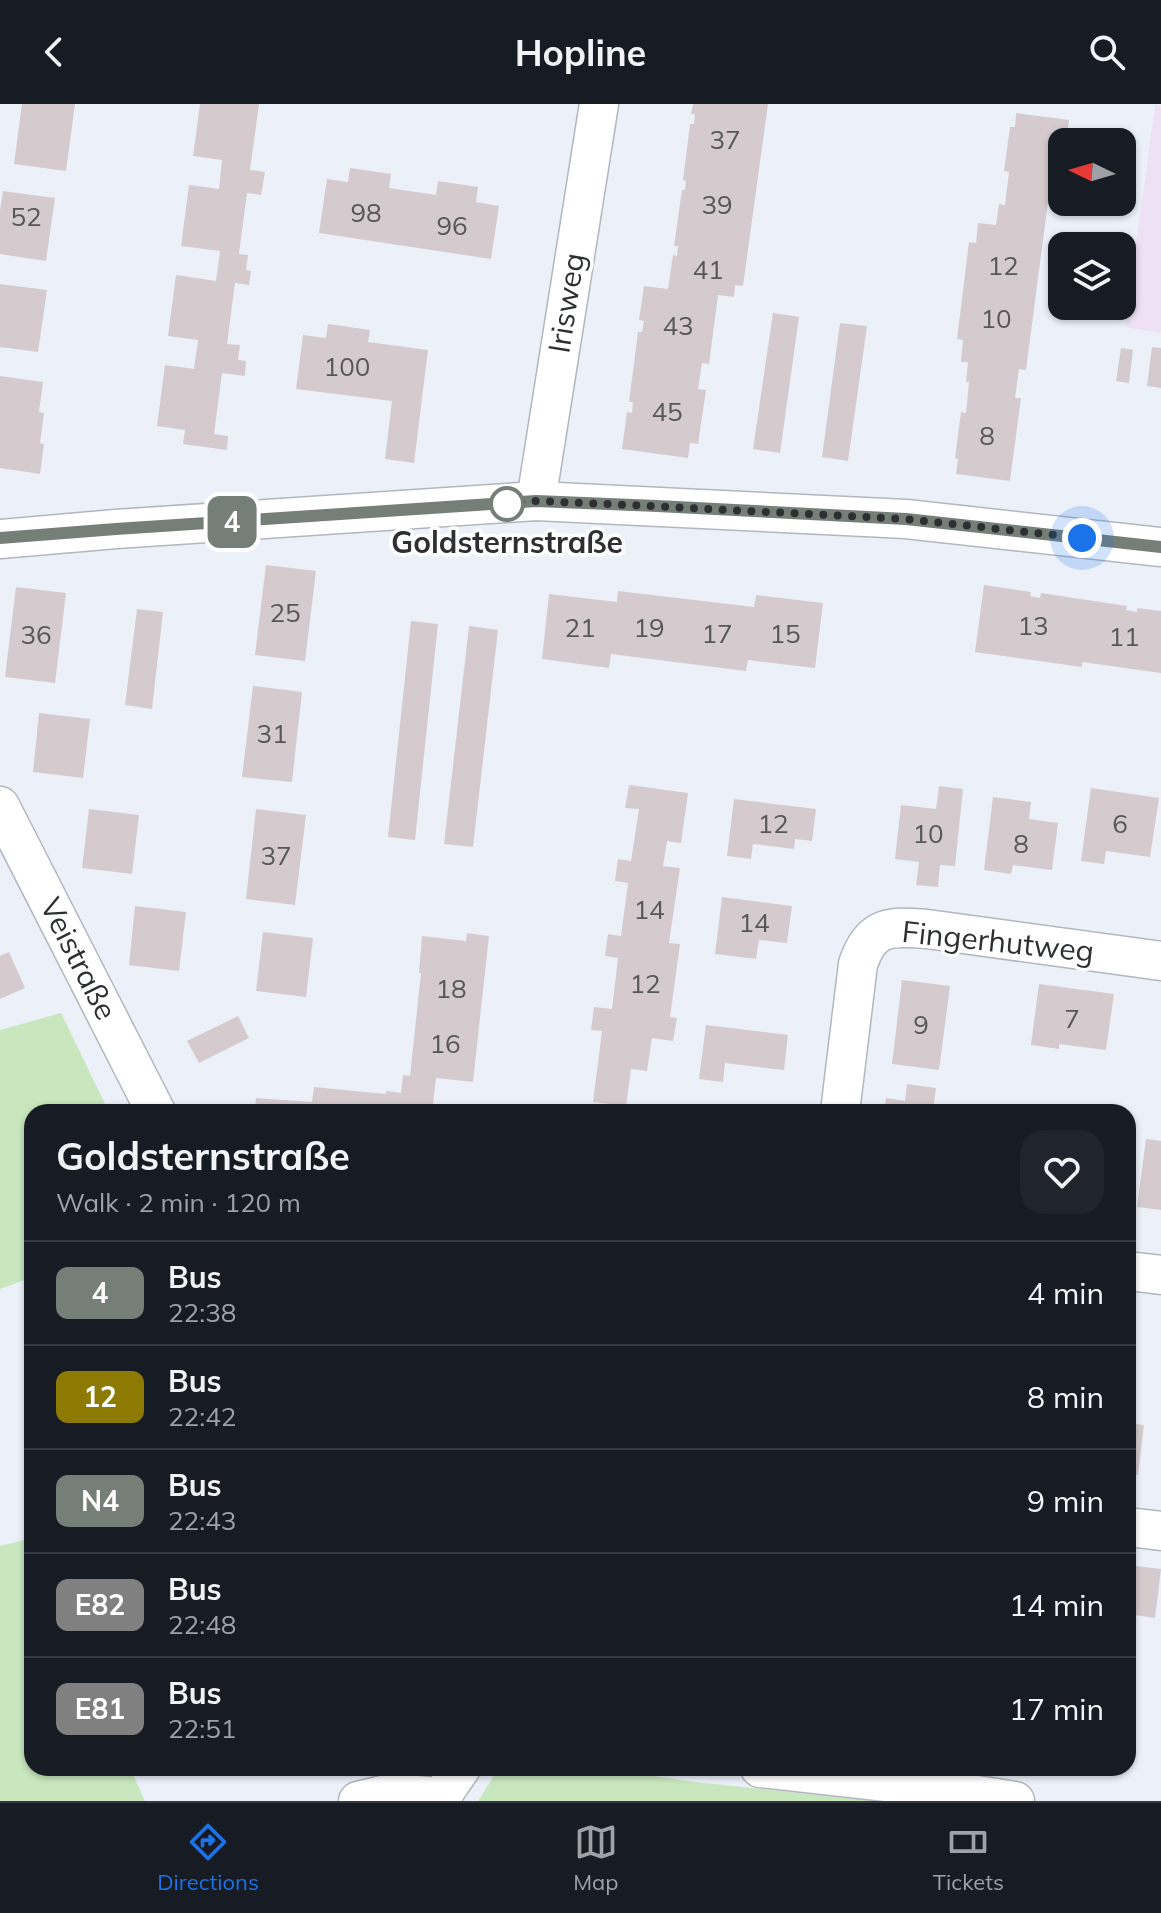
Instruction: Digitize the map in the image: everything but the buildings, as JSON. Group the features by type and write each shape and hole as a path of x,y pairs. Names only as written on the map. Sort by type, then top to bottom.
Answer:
{"street":[{"name":"Irisweg","path":"536,501 599,104"},
{"path":"0,539 536,501 906,519 1161,547"},
{"name":"Veistraße","path":"0,806 152,1104"},
{"name":"Fingerhutweg","path":"841,1104 858,964 864,946 878,933 892,928 927,929 1161,961"},
{"path":"1136,1272 1161,1275"},
{"path":"1136,1528 1161,1531"},
{"path":"832,1776 1015,1801"},
{"path":"358,1801 391,1793 449,1789"}],"shaded area":[{"path":"1155,105 1161,105 1161,333 1125,327 1126,320 1136,320 1136,246"}],"green space":[{"path":"61,1013 105,1104 24,1104 24,1280 0,1289 0,1030"},
{"path":"24,1540 24,1776 134,1776 145,1801 0,1801 0,1546"},
{"path":"494,1776 653,1776 878,1801 478,1801"}],"bus line":[{"name":"4","path":"0,538 536,501 906,519 1161,547"}],"place":[{"name":"Goldsternstraße","path":"507,504"}],"route":[{"path":"507,504 536,501 906,519 1082,538"}]}
